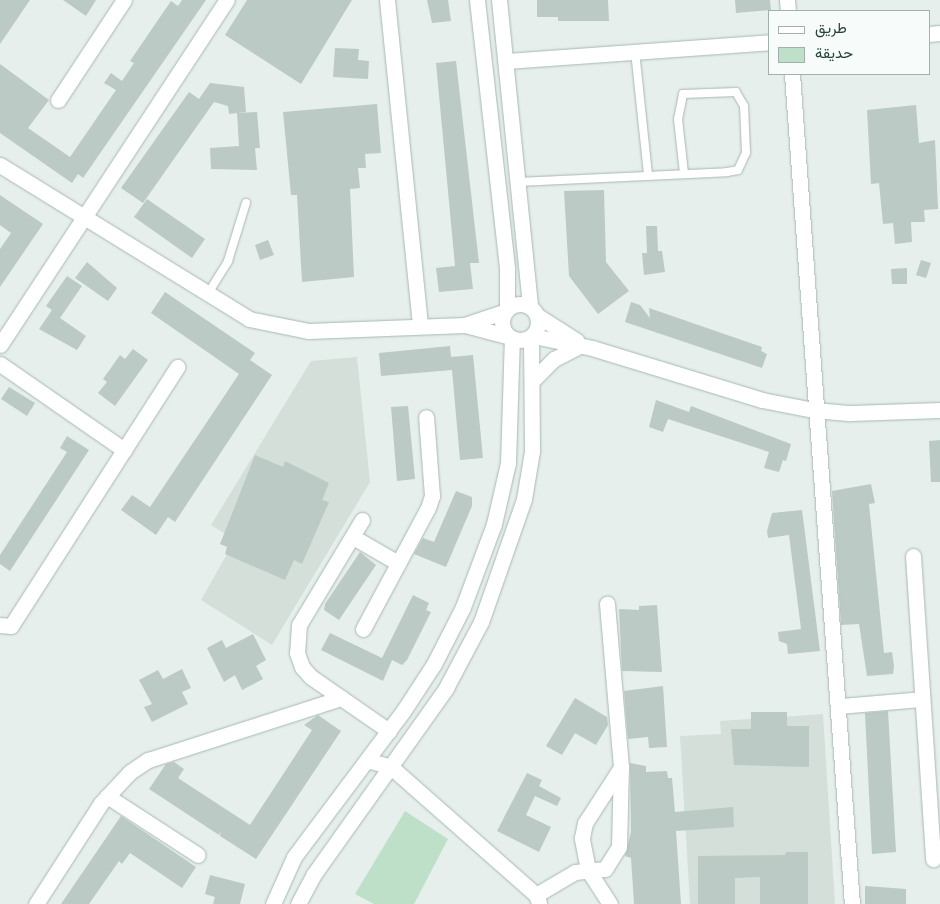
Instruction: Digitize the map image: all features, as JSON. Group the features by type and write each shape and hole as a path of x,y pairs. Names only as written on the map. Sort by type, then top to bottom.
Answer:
{"street":[{"path":"58,100 124,0"},
{"path":"0,345 227,0"},
{"path":"387,0 420,324"},
{"path":"273,904 294,857 389,731 434,664 459,616 494,524 511,447 510,337 502,325 507,310 507,269 477,0"},
{"path":"298,904 314,874 446,688 482,622 524,499 532,452 532,337 538,328 534,311 518,182 507,61 499,0"},
{"path":"507,61 768,42"},
{"path":"792,75 814,410 840,706 852,904"},
{"path":"0,165 207,295 249,319 280,327 308,330 420,324 465,325 510,337 532,337 586,347 762,400 814,410 851,414 940,410"},
{"path":"465,325 507,310 518,304 534,311 586,347"},
{"path":"533,380 554,359 586,347"},
{"path":"0,364 124,450"},
{"path":"0,625 11,626 177,367"},
{"path":"363,629 432,496 426,417"},
{"path":"362,520 299,625 297,639 302,668 389,731"},
{"path":"353,536 398,563"},
{"path":"913,556 933,859"},
{"path":"367,760 391,767 537,899 575,872 605,869 619,847 621,767 607,604"},
{"path":"36,904 107,796 130,772 148,760 341,698"},
{"path":"840,706 922,699"},
{"path":"610,904 588,870 582,853 585,823 621,767"},
{"path":"107,796 198,855"}],"lane":[{"path":"635,51 648,174"},
{"path":"518,182 648,174 727,172 738,170 743,163 744,106 736,92 683,94 678,118 684,173"},
{"path":"207,295 228,261 246,203"}],"shaded area":[{"path":"357,357 370,482 272,645 201,600 235,540 211,525 311,361"},
{"path":"823,714 835,904 690,904 680,736 721,734 720,721"}],"green space":[{"path":"405,811 448,839 414,904 374,904 355,894"}],"building":[{"path":"0,0 30,0 0,44"},
{"path":"63,0 96,0 86,16"},
{"path":"182,0 206,0 83,178 78,174 72,183 0,133 0,64 49,100 28,128 70,157 116,90 104,83 111,73 122,81 134,63 130,61 171,1 178,6"},
{"path":"247,0 352,0 301,84 225,35"},
{"path":"427,0 448,0 451,21 432,23"},
{"path":"537,0 608,0 609,21 558,21 558,17 537,17"},
{"path":"735,0 770,0 771,10 736,13"},
{"path":"335,48 359,49 358,60 369,61 368,79 333,77"},
{"path":"456,61 479,263 470,263 473,289 439,292 436,268 455,266 436,63"},
{"path":"210,83 244,87 246,112 229,114 228,106 214,102 143,203 121,188 189,92 199,99"},
{"path":"377,104 381,153 365,154 366,168 358,168 360,188 350,189 354,277 302,282 297,195 291,195 283,112"},
{"path":"916,105 919,143 935,140 938,209 924,210 925,222 911,222 912,242 895,244 893,223 883,224 879,183 871,184 867,110"},
{"path":"257,112 260,148 255,148 257,170 211,169 210,148 239,146 237,113"},
{"path":"604,190 606,262 629,291 598,314 569,276 564,191"},
{"path":"0,195 43,224 0,287 0,249 11,233 0,225"},
{"path":"147,199 205,239 192,258 134,217"},
{"path":"646,226 657,226 658,251 662,251 665,272 644,275 642,253 647,253"},
{"path":"268,240 274,255 260,260 255,245"},
{"path":"921,260 931,263 926,278 916,275"},
{"path":"87,262 117,288 108,301 75,278"},
{"path":"907,268 907,284 892,284 891,269"},
{"path":"67,276 82,286 60,318 86,336 77,350 39,329 52,310 46,306"},
{"path":"165,292 255,353 250,360 272,375 175,522 168,517 156,535 121,510 132,495 150,507 239,374 151,313"},
{"path":"631,302 640,305 650,318 649,308 762,347 761,351 767,354 762,368 625,322"},
{"path":"450,346 451,357 473,355 483,458 460,460 452,370 381,376 379,353"},
{"path":"133,349 148,360 115,406 98,393 107,382 103,379 120,355 125,359"},
{"path":"9,387 35,403 27,416 1,399"},
{"path":"656,400 689,412 691,406 791,444 786,461 783,460 779,472 764,468 769,452 668,419 663,432 649,427"},
{"path":"408,406 415,479 397,481 391,407"},
{"path":"67,436 89,450 10,571 0,564 0,555 67,452 60,448"},
{"path":"940,440 940,482 931,482 929,441"},
{"path":"255,455 283,467 285,461 329,483 322,500 329,502 302,564 294,560 285,580 225,554 227,547 220,544"},
{"path":"871,484 875,503 869,504 884,653 892,652 894,666 893,674 867,676 859,624 841,625 832,491"},
{"path":"456,491 472,497 472,506 446,567 414,554 423,538 434,542"},
{"path":"802,510 820,651 788,654 787,644 779,641 778,632 801,629 789,535 768,538 767,531 772,513"},
{"path":"360,552 376,565 339,620 324,610 325,604"},
{"path":"413,595 429,603 426,610 431,612 407,660 402,665 392,660 383,681 321,650 330,633 382,658"},
{"path":"657,605 662,672 622,671 619,609 639,610 639,606"},
{"path":"253,634 266,660 256,666 263,679 242,690 235,675 224,682 207,648 222,640 226,648"},
{"path":"182,669 191,688 182,692 188,704 152,722 144,707 152,704 139,680 158,670 163,679"},
{"path":"663,686 667,747 649,748 648,737 628,739 624,691"},
{"path":"575,698 607,717 608,725 596,745 575,733 562,755 546,746"},
{"path":"888,711 896,852 872,854 865,713"},
{"path":"751,712 787,712 787,726 809,726 809,767 734,765 731,729 751,729"},
{"path":"318,715 341,731 256,859 220,836 221,831 219,835 149,789 166,764 174,762 184,769 178,778 250,825 312,730 304,725"},
{"path":"630,763 646,766 646,772 667,771 668,778 672,778 675,812 733,807 734,827 676,831 681,904 634,904 631,858 625,856 631,832"},
{"path":"527,773 542,780 539,786 561,798 557,806 535,796 526,815 551,827 539,852 497,831"},
{"path":"121,816 196,867 182,888 130,853 122,864 119,861 89,904 61,904"},
{"path":"786,852 808,852 808,904 760,904 760,877 735,878 735,904 698,904 698,856 785,855"},
{"path":"210,875 245,884 240,904 213,904 215,897 205,894"},
{"path":"865,886 906,889 906,904 865,904"}]}
